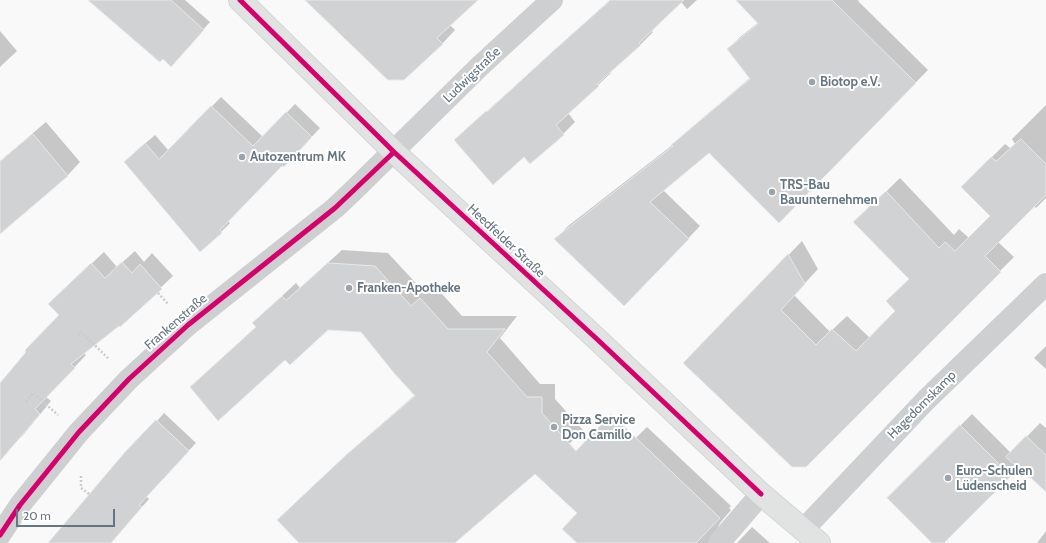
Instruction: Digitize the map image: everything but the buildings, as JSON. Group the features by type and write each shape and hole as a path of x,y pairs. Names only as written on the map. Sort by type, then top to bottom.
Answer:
{"main road":[{"name":"Heedfelder Straße","path":"240,0 394,152 599,341 761,494 811,536"}],"street":[{"name":"Ludwigstraße","path":"394,152 480,66 552,0"},
{"name":"Frankenstraße","path":"0,535 20,506 78,432 129,379 188,324 334,208 394,152"},
{"name":"Hagedornskamp","path":"811,536 926,400 1046,284"},
{"path":"719,543 761,494"}],"path":[{"path":"78,335 81,332 129,379"},
{"path":"26,402 33,394 78,432"}],"cycle path":[{"path":"240,0 394,152 599,341 761,494"},
{"path":"0,535 20,505 79,432 129,379 188,325 335,208 394,152"}],"place":[{"name":"Biotop e.V.","path":"812,82"},
{"name":"Autozentrum MK","path":"242,157"},
{"name":"TRS-Bau Bauunternehmen","path":"772,192"},
{"name":"Franken-Apotheke","path":"349,288"},
{"name":"Pizza Service Don Camillo","path":"554,427"},
{"name":"Euro-Schulen Lüdenscheid","path":"948,478"}]}
